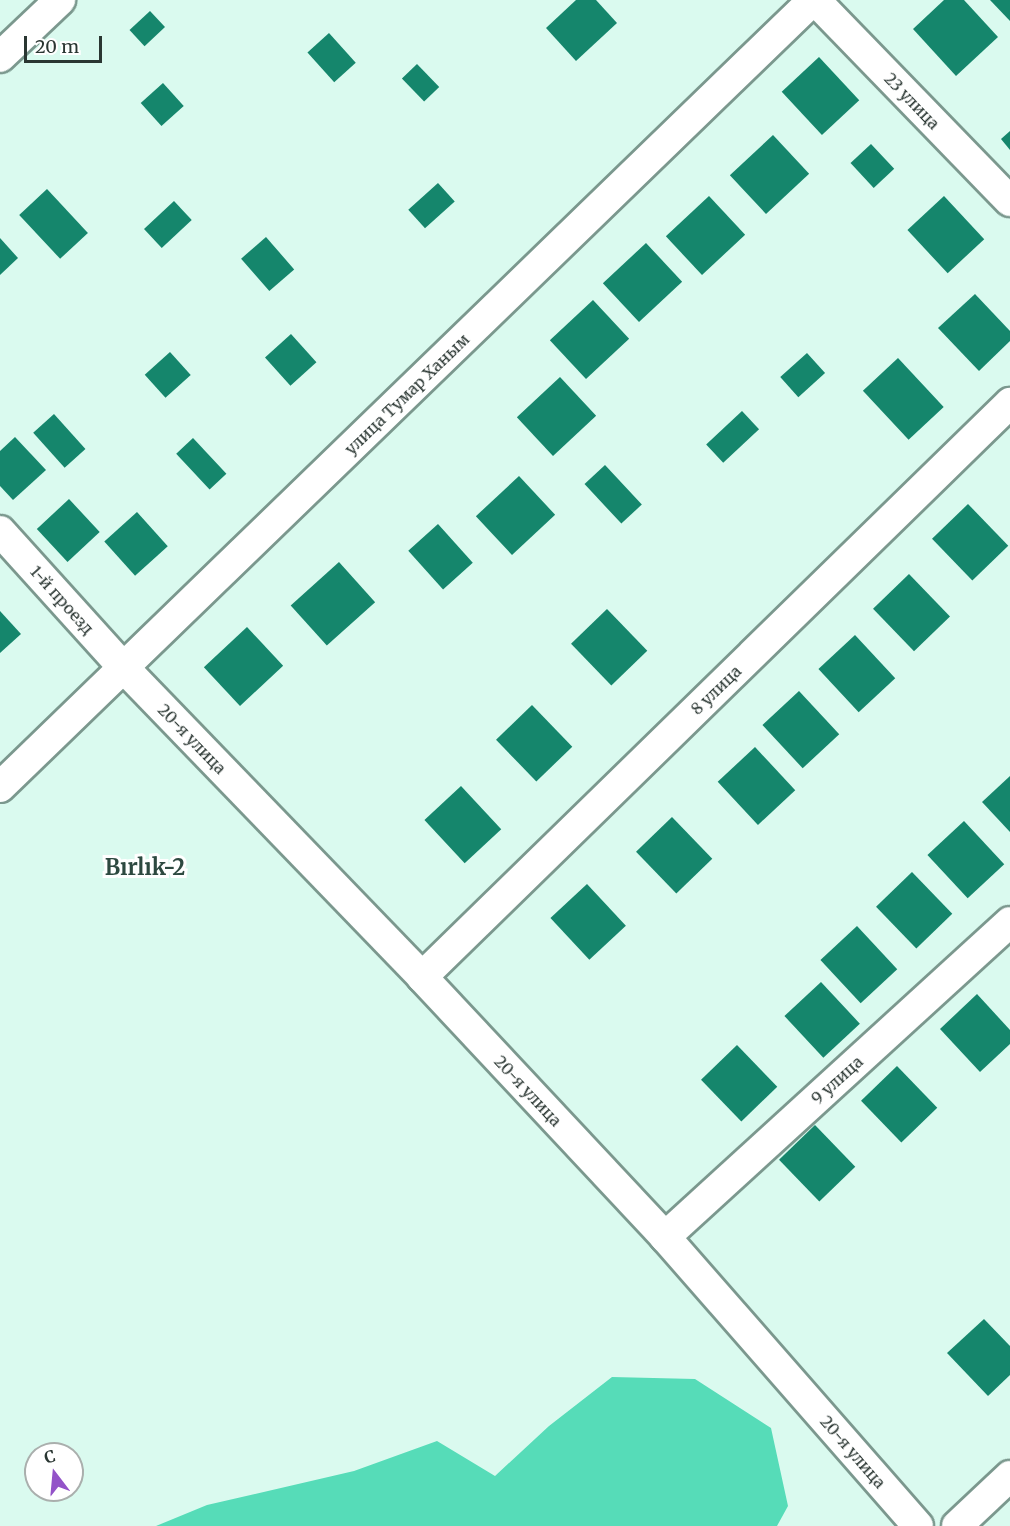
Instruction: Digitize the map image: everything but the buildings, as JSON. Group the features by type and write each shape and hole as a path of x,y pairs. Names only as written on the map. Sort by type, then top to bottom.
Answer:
{"street":[{"path":"0,57 60,0"},
{"name":"23 улица","path":"814,0 1010,201"},
{"name":"улица Тумар Ханым","path":"0,787 814,0"},
{"name":"8 улица","path":"422,977 1010,403"},
{"name":"1-й проезд","path":"0,531 123,668"},
{"name":"20-я улица","path":"123,668 422,977 665,1237 918,1526"},
{"name":"9 улица","path":"665,1237 1010,922"},
{"path":"957,1526 1010,1476"}],"shaded area":[{"path":"612,1377 695,1379 771,1428 788,1506 777,1526 156,1526 207,1505 354,1471 437,1441 495,1476 549,1426"}],"district":[{"name":"Bırlık-2","path":"145,868"}]}
